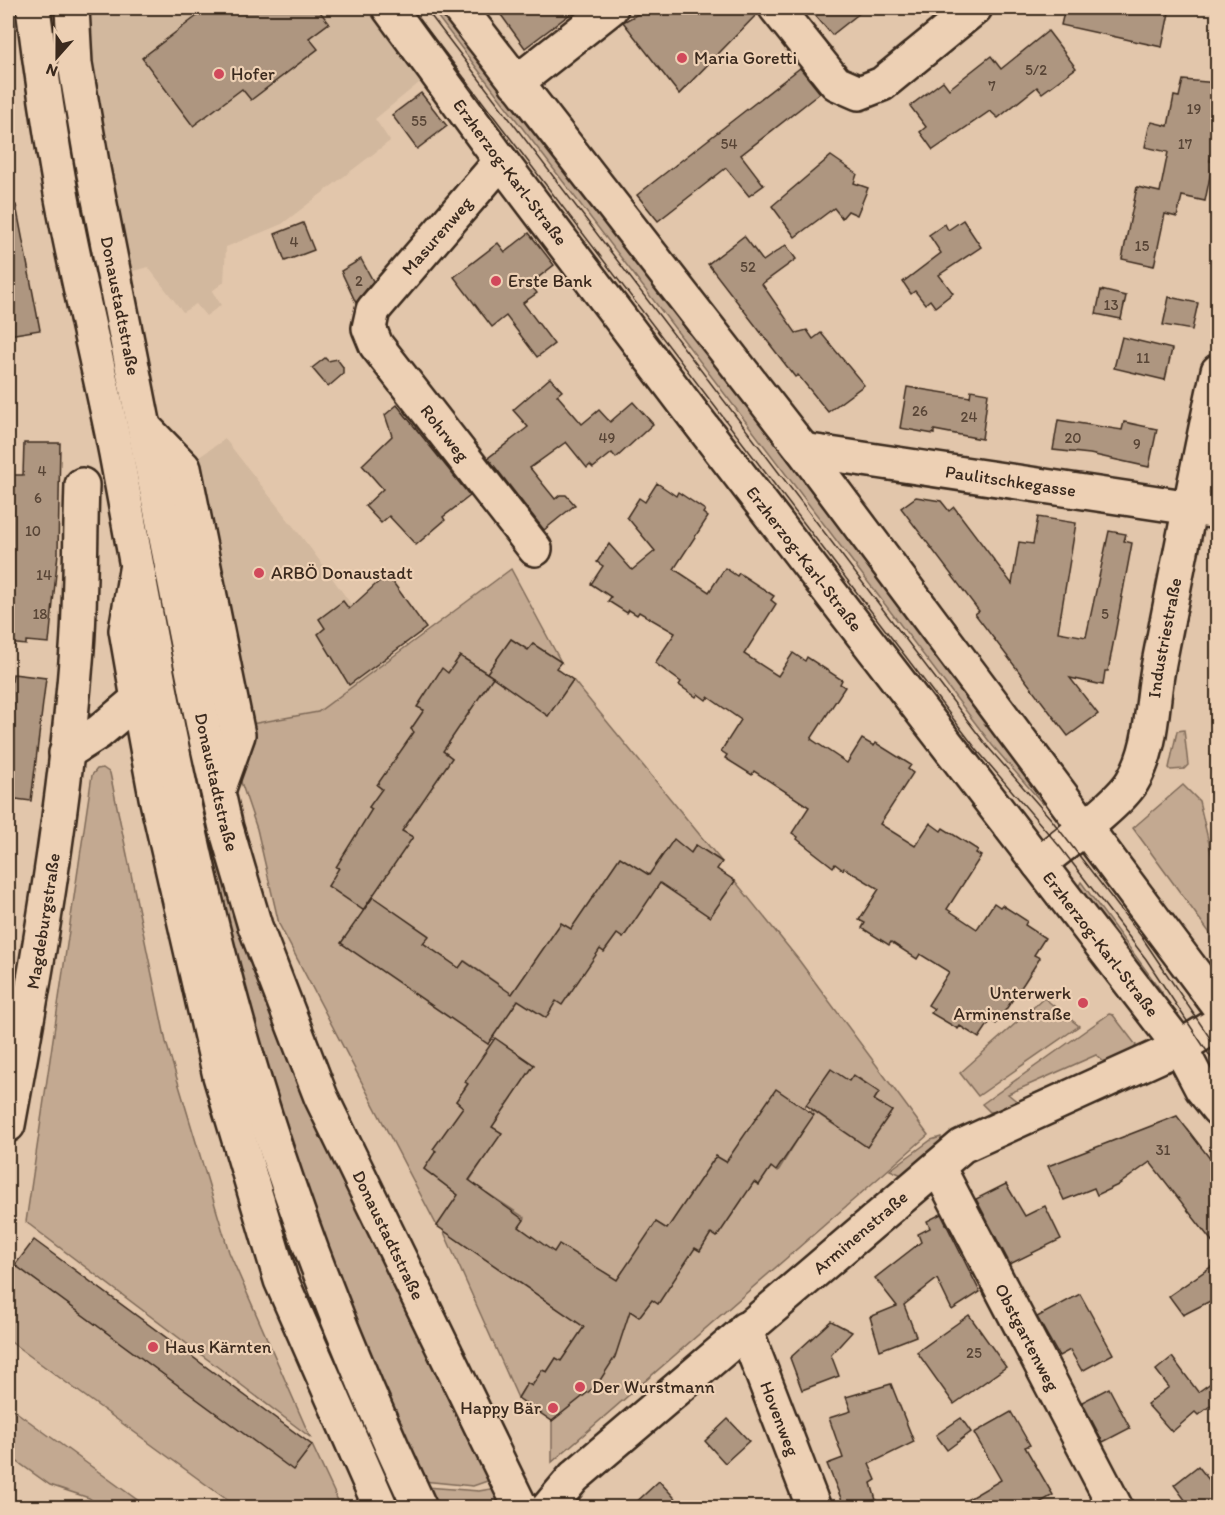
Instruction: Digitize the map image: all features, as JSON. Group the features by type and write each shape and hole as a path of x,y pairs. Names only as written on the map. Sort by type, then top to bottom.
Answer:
{"main road":[{"name":"Donaustadtstraße","path":"33,8 45,105 60,184 116,453 177,780 207,906 264,1111 333,1307 420,1508"},
{"name":"Donaustadtstraße","path":"72,8 75,64 93,170 218,791 255,926 321,1097 520,1508"},
{"name":"Erzherzog-Karl-Straße","path":"389,8 501,161 1180,1047 1202,1089 1218,1109"},
{"path":"459,8 803,450 1218,1005"},
{"path":"516,83 611,8"},
{"path":"776,8 836,83 859,93 882,84 975,8"},
{"name":"Masurenweg","path":"374,310 501,161"},
{"name":"Rohrweg","path":"374,310 369,328 376,345 535,549"},
{"name":"Industriestraße","path":"1039,864 1131,783 1142,757 1151,729 1156,677 1203,510 1218,371"},
{"name":"Paulitschkegasse","path":"803,450 1203,510"},
{"name":"Magdeburgstraße","path":"8,1125 34,987 66,753 77,648 82,485"},
{"name":"Donaustadtstraße","path":"136,570 126,630 146,745 220,1076 281,1280 381,1508"},
{"path":"66,753 99,732 138,699"},
{"path":"99,732 146,745"},
{"name":"Arminenstraße","path":"548,1508 574,1477 962,1146 1180,1047 1218,1024"},
{"name":"Obstgartenweg","path":"938,1167 1116,1508"},
{"name":"Hovenweg","path":"745,1329 814,1508"}],"shaded area":[{"path":"48,8 60,8 201,762 493,1479 473,1486 423,1481 343,1295 273,1095 197,808 77,195"},
{"path":"92,8 398,8 441,65 375,119 390,141 282,224 226,247 224,282 212,291 221,305 206,316 196,304 183,312 148,267 126,273 91,93"},
{"path":"431,8 445,8 1048,800 1043,804 992,745"},
{"name":"ARBÖ Donaustadt","path":"225,439 311,549 391,659 318,712 223,729 195,460"},
{"path":"511,569 561,662 533,644 528,650 511,639 487,673 460,656 448,673 442,669 418,707 424,710 411,729 419,735 402,750 377,785 382,789 369,807 379,814 337,867 342,870 328,886 364,911 341,943 492,1047 456,1101 465,1109 433,1149 436,1151 424,1169 458,1195 437,1226 279,924 257,829 223,729 318,712"},
{"path":"493,677 548,716 573,680 722,862 696,845 691,853 674,840 649,875 620,857 571,929 561,923 507,1001 501,986 465,961 459,968 423,943 428,935 390,909 385,917 367,904 412,837 402,831 452,758 443,751"},
{"path":"1184,730 1188,765 1184,769 1171,770 1169,768 1177,731"},
{"path":"103,768 110,773 166,1042 229,1252 310,1437 26,1222 92,775 97,769"},
{"path":"1183,785 1199,801 1217,877 1217,943 1133,828"},
{"path":"655,880 710,917 735,881 798,959 928,1135 552,1462 552,1421 607,1295 639,1317 652,1300 658,1304 682,1267 692,1246 700,1251 711,1233 717,1237 742,1200 751,1179 759,1185 771,1167 778,1171 801,1134 803,1124 812,1110 867,1147 892,1111 874,1101 879,1092 854,1075 847,1083 831,1070 804,1109 726,1162 716,1156 667,1229 656,1222 630,1275 623,1271 611,1289 592,1265 554,1252 519,1227 525,1218 487,1193 464,1189 501,1133 492,1127 534,1065 493,1037 518,1000 556,1001 561,1004 595,946 604,952 617,934 623,938 647,902"},
{"path":"1081,882 1162,992 1155,996 1077,889"},
{"path":"1044,998 1079,1026 978,1096 960,1073"},
{"path":"1109,1014 1113,1015 1136,1045 1131,1054 1105,1063 1096,1055 1008,1094 1019,1103 1001,1111 990,1112 982,1104"},
{"path":"941,1137 942,1146 904,1176 890,1170 931,1140"},
{"path":"443,1230 584,1327 561,1361 556,1358 547,1372 542,1370 532,1386 527,1383 518,1398"},
{"path":"15,1265 293,1469 312,1445 341,1507 237,1507 8,1340"},
{"path":"8,1406 147,1507 101,1507 89,1498 50,1485 8,1455"},
{"path":"426,1487 479,1491 496,1488 507,1507 436,1507"}],"building":[{"name":"Hofer","path":"190,8 317,8 329,23 309,38 318,49 251,100 242,89 193,126 142,58 197,16"},
{"path":"496,8 578,8 525,48"},
{"name":"Maria Goretti","path":"649,8 758,8 758,13 679,94 623,22"},
{"path":"809,8 866,8 832,35"},
{"path":"1065,8 1170,8 1162,47 1061,25"},
{"path":"1048,31 1076,68 1042,93 1037,87 998,118 990,111 933,150 920,132 926,127 910,106 943,81 949,89 991,56 1001,69"},
{"path":"800,68 820,93 741,155 764,185 749,196 726,168 658,221 637,195"},
{"path":"1183,80 1218,83 1218,122 1205,201 1182,196 1177,217 1165,214 1154,266 1122,259 1137,187 1160,192 1168,152 1145,147 1149,127 1152,122 1168,126 1174,96 1179,97"},
{"path":"421,93 447,126 417,149 392,115"},
{"path":"831,156 857,174 854,183 868,188 857,215 848,211 842,218 834,208 795,237 772,206"},
{"path":"16,205 40,330 8,335 8,206"},
{"path":"963,220 981,247 939,275 953,293 935,307 930,300 925,304 915,291 911,294 903,282 941,253 929,235 945,224 948,230"},
{"path":"303,223 314,250 285,261 275,234"},
{"name":"Erste Bank","path":"529,233 554,265 530,284 537,293 523,303 554,344 537,357 506,316 492,327 454,277 498,243 505,252"},
{"path":"744,236 763,261 786,245 796,259 762,284 796,333 807,330 813,339 821,333 864,385 828,412 798,375 795,377 708,264"},
{"path":"361,259 373,281 356,303 341,271"},
{"path":"1101,290 1126,296 1121,319 1096,314"},
{"path":"1169,297 1198,303 1192,330 1163,325"},
{"path":"1122,337 1172,349 1165,380 1114,368"},
{"path":"325,358 328,361 337,359 343,367 343,374 328,387 312,368"},
{"path":"550,378 562,391 557,395 582,424 599,410 610,422 633,402 653,424 616,458 612,453 593,468 590,465 587,468 566,442 530,468 555,499 560,495 566,495 575,505 544,530 488,458 528,427 513,410"},
{"path":"907,387 970,397 971,390 988,393 982,439 934,430 934,434 900,428"},
{"path":"397,405 470,496 443,517 445,520 416,545 389,516 381,523 365,506 383,489 362,465 392,436 385,415"},
{"path":"1058,420 1122,430 1124,422 1157,429 1149,467 1090,454 1053,450"},
{"path":"24,443 60,443 58,553 49,643 26,641 26,645 8,643 8,475 23,475"},
{"path":"657,483 676,496 678,492 705,510 703,513 708,517 674,569 709,592 725,568 737,576 739,573 774,596 771,600 776,604 744,654 778,676 793,653 805,661 807,657 842,680 840,684 845,687 811,739 847,763 862,739 874,746 876,743 911,765 908,769 913,773 880,824 915,846 930,823 941,831 943,828 978,850 976,853 981,856 947,909 977,929 994,903 1000,907 1002,905 1027,921 1025,925 1045,938 1034,955 1040,958 1024,983 996,1024 991,1020 979,1038 960,1026 958,1029 931,1013 934,1009 928,1005 949,972 920,954 917,959 891,942 889,945 862,928 865,923 859,920 879,889 844,868 843,870 835,864 833,867 792,833 809,807 754,771 752,775 725,758 727,755 721,751 741,720 708,697 706,700 698,694 696,697 679,685 681,682 655,663 675,633 639,612 637,615 629,610 627,613 608,601 611,597 591,584 603,566 597,562 609,544 632,570 655,551 627,517 639,498 645,502"},
{"path":"916,497 941,501 949,511 954,507 1012,584 1019,542 1033,544 1038,517 1076,523 1058,632 1086,637 1109,531 1126,534 1124,541 1132,543 1108,671 1105,671 1103,685 1070,678 1098,714 1068,736 975,614 979,611 901,508"},
{"path":"387,574 426,628 349,685 318,634 325,628 319,619 343,601 349,609"},
{"path":"511,639 528,650 533,644 561,662 556,668 573,680 548,716 487,673"},
{"path":"460,656 493,677 443,751 452,758 402,831 413,837 363,910 328,886 339,868 336,867 372,809 369,807 382,789 377,785 414,732 411,729 424,710 417,707 442,668 448,673"},
{"path":"13,674 46,678 31,801 8,798 8,681 12,681"},
{"path":"674,839 691,853 696,845 722,862 717,869 735,881 710,917 660,883 623,938 617,934 604,952 600,949 562,1005 556,1001 546,1018 518,1000 488,1044 341,943 373,897 429,936 423,943 459,968 464,961 512,994 561,923 571,929 620,857 649,875"},
{"path":"495,1038 534,1065 492,1127 502,1133 469,1180 524,1220 519,1227 554,1252 559,1244 617,1280 656,1222 667,1229 716,1156 726,1162 776,1089 814,1115 776,1171 771,1167 759,1185 754,1182 717,1237 711,1233 700,1251 695,1248 658,1304 652,1300 639,1317 630,1311 615,1357 597,1385 552,1421 518,1398 527,1383 532,1386 542,1370 547,1372 556,1358 561,1361 584,1327 437,1226 458,1195 424,1169 436,1151 433,1149 463,1107 456,1101 468,1084 465,1082"},
{"path":"831,1069 849,1081 853,1075 879,1092 874,1100 892,1111 867,1147 806,1105"},
{"path":"1177,1116 1218,1169 1218,1249 1150,1162 1118,1185 1097,1195 1094,1188 1064,1200 1048,1166"},
{"path":"1006,1184 1025,1216 1045,1206 1061,1239 1010,1264 976,1199"},
{"path":"941,1214 980,1292 952,1310 937,1279 904,1305 916,1336 880,1350 870,1317 897,1306 875,1278 921,1242 918,1234 930,1228 927,1221"},
{"name":"Haus Kärnten","path":"34,1240 312,1445 293,1470 15,1265"},
{"path":"1218,1262 1218,1297 1183,1315 1169,1296"},
{"path":"1080,1294 1113,1354 1082,1371 1070,1350 1059,1356 1037,1317"},
{"path":"969,1315 1006,1367 954,1404 917,1352"},
{"path":"831,1321 852,1332 831,1355 839,1376 802,1390 790,1358"},
{"path":"1172,1357 1198,1392 1218,1378 1218,1400 1198,1415 1195,1412 1172,1432 1147,1404 1169,1387 1156,1370"},
{"path":"891,1384 914,1442 869,1464 876,1480 871,1483 876,1500 848,1508 846,1502 843,1503 827,1464 843,1458 829,1418 851,1411 846,1397"},
{"path":"1109,1388 1130,1428 1103,1442 1082,1402"},
{"path":"1011,1412 1030,1445 1025,1447 1053,1495 1031,1508 953,1508 1001,1480 974,1433"},
{"path":"961,1418 971,1432 947,1450 936,1435"},
{"path":"728,1419 749,1441 725,1463 705,1441"},
{"path":"1198,1466 1218,1491 1218,1508 1191,1508 1174,1485"},
{"path":"659,1481 684,1508 630,1508"}],"tram line":[{"path":"411,8 977,750 1060,847 1146,959 1218,1068"},
{"path":"425,8 987,746 1051,819 1141,936 1218,1050"}],"place":[{"name":"Maria Goretti","path":"682,58"},
{"name":"Hofer","path":"219,74"},
{"name":"Erste Bank","path":"496,281"},
{"name":"ARBÖ Donaustadt","path":"259,573"},
{"name":"Unterwerk Arminenstraße","path":"1083,1003"},
{"name":"Haus Kärnten","path":"153,1347"},
{"name":"Der Wurstmann","path":"580,1387"},
{"name":"Happy Bär","path":"553,1408"}]}
